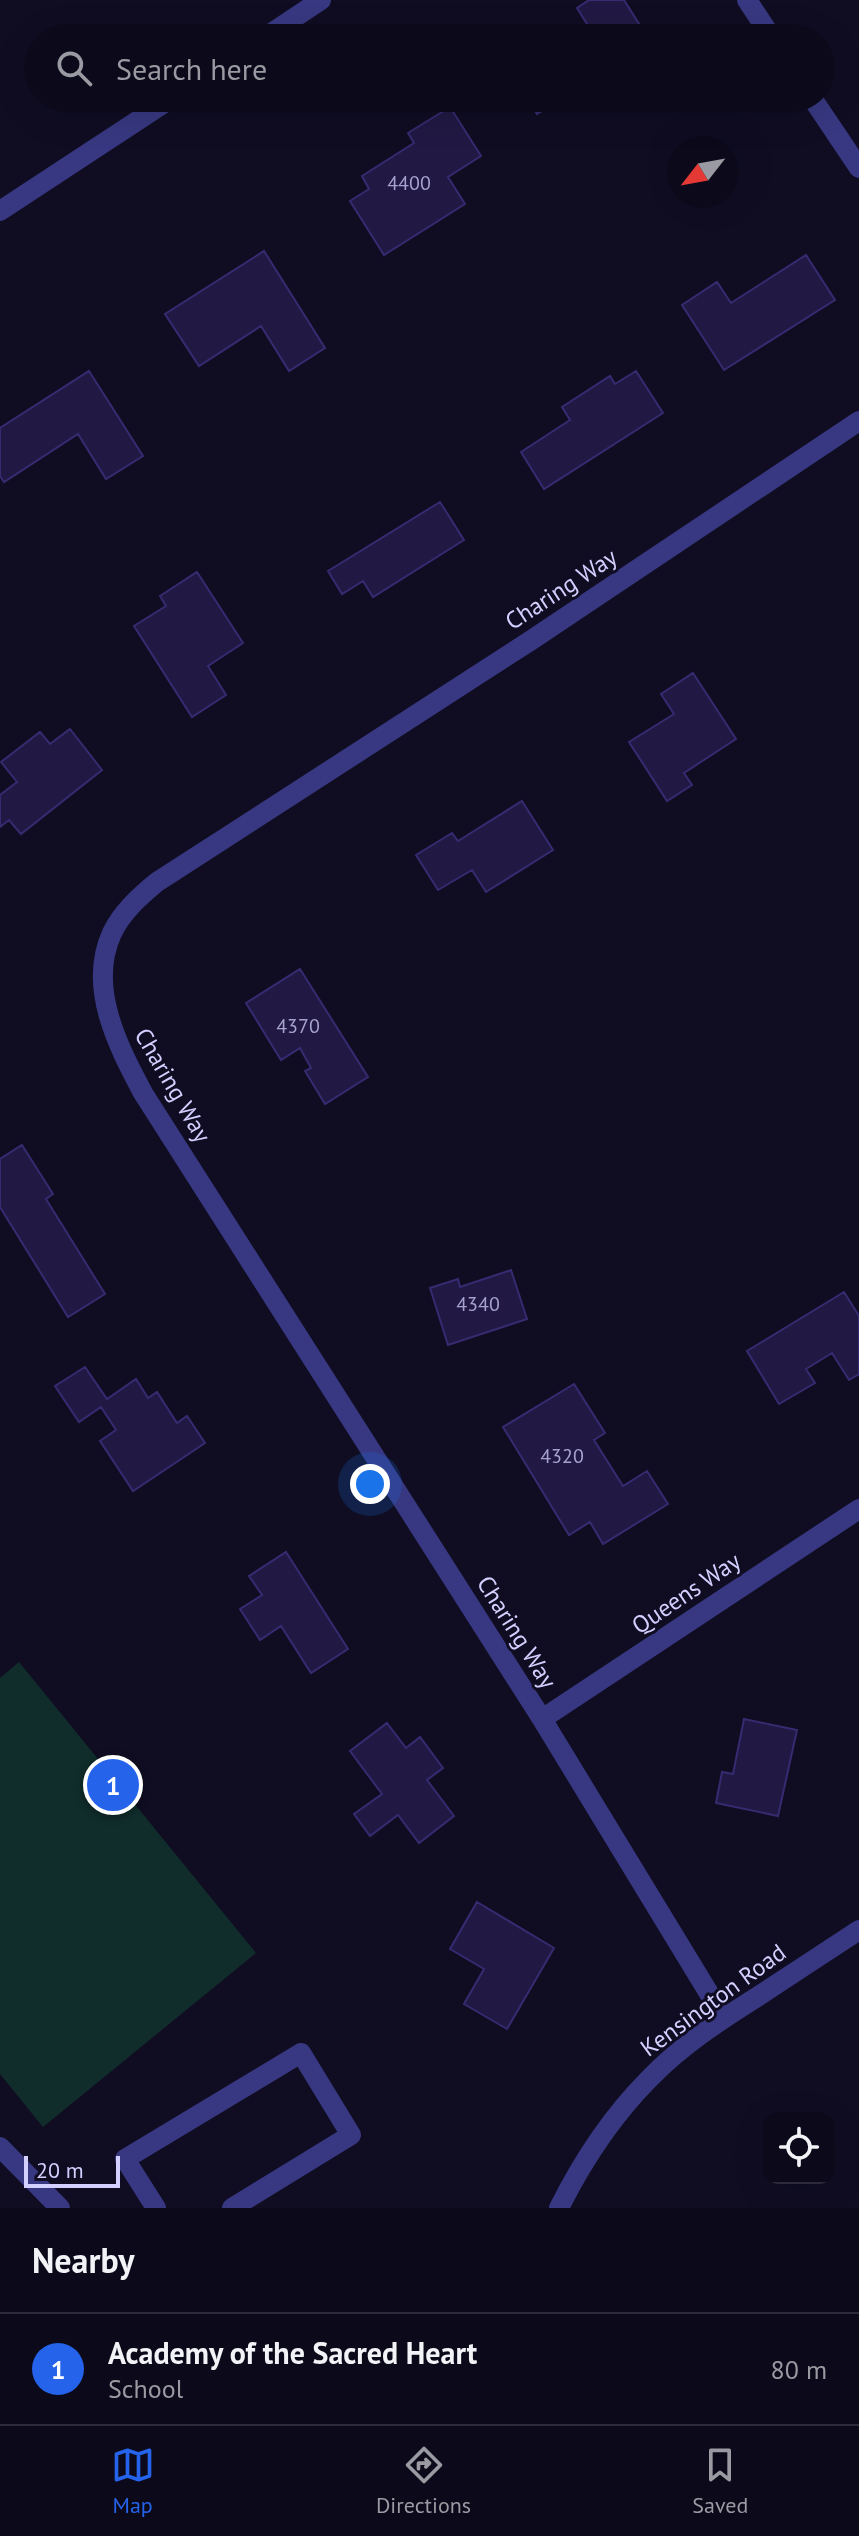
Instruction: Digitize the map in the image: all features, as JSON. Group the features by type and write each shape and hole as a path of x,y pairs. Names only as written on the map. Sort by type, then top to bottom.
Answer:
{"street":[{"path":"285,24 321,0"},
{"path":"747,0 763,24"},
{"path":"0,211 151,112"},
{"path":"821,112 859,168"},
{"name":"Charing Way","path":"724,2018 542,1719 143,1093 115,1040 105,1003 104,964 112,933 131,905 157,882 556,624 859,421"},
{"name":"Queens Way","path":"542,1719 859,1509"},
{"name":"Kensington Road","path":"559,2208 593,2149 629,2100 671,2059 724,2018 859,1930"},
{"path":"156,2208 125,2159 301,2053 351,2135 232,2208"},
{"path":"0,2147 58,2207"}],"green space":[{"path":"19,1662 256,1953 43,2127 0,2074 0,1678"}],"building":[{"path":"589,0 624,0 639,24 587,24 577,8"},
{"path":"442,112 453,112 481,156 448,177 465,204 384,255 350,201 369,189 362,176 414,143 408,133"},
{"path":"264,251 325,348 289,371 261,326 199,366 165,314"},
{"path":"806,255 835,300 724,370 682,305 717,282 731,303"},
{"path":"89,371 143,456 106,479 78,434 4,482 0,476 0,428"},
{"path":"636,371 663,413 544,489 521,452 570,420 562,407 610,376 615,384"},
{"path":"440,502 464,540 373,597 363,581 342,594 328,571"},
{"path":"197,572 243,643 208,666 226,695 192,717 134,626 166,606 160,596"},
{"path":"693,673 736,739 684,773 692,785 667,801 629,742 674,714 661,694"},
{"path":"70,729 102,770 21,834 9,820 0,827 0,795 17,782 1,762 40,732 50,744"},
{"path":"522,801 553,850 486,892 472,870 438,890 416,855 452,833 458,841"},
{"path":"300,969 368,1077 325,1104 305,1071 311,1068 300,1048 281,1060 246,1003"},
{"path":"22,1145 53,1194 46,1199 105,1294 68,1317 0,1207 0,1159"},
{"path":"511,1270 527,1319 448,1345 430,1288 458,1279 460,1287"},
{"path":"844,1292 859,1316 859,1374 849,1380 832,1353 806,1369 815,1383 779,1404 747,1351"},
{"path":"85,1367 107,1399 136,1379 148,1398 157,1392 177,1423 187,1416 205,1443 133,1491 100,1441 116,1430 101,1407 79,1422 55,1386"},
{"path":"574,1384 605,1433 594,1440 623,1486 647,1471 668,1504 603,1544 590,1522 569,1535 503,1427"},
{"path":"286,1552 348,1649 311,1673 281,1626 260,1640 240,1609 262,1595 249,1576"},
{"path":"744,1719 797,1730 778,1816 716,1803 722,1772 733,1774"},
{"path":"387,1723 406,1748 420,1737 443,1768 427,1780 454,1816 419,1843 398,1815 370,1836 354,1814 382,1794 350,1751"},
{"path":"477,1902 554,1948 507,2029 464,2004 484,1969 450,1949"}],"place":[{"name":"Academy of the Sacred Heart","path":"113,1785"}]}
